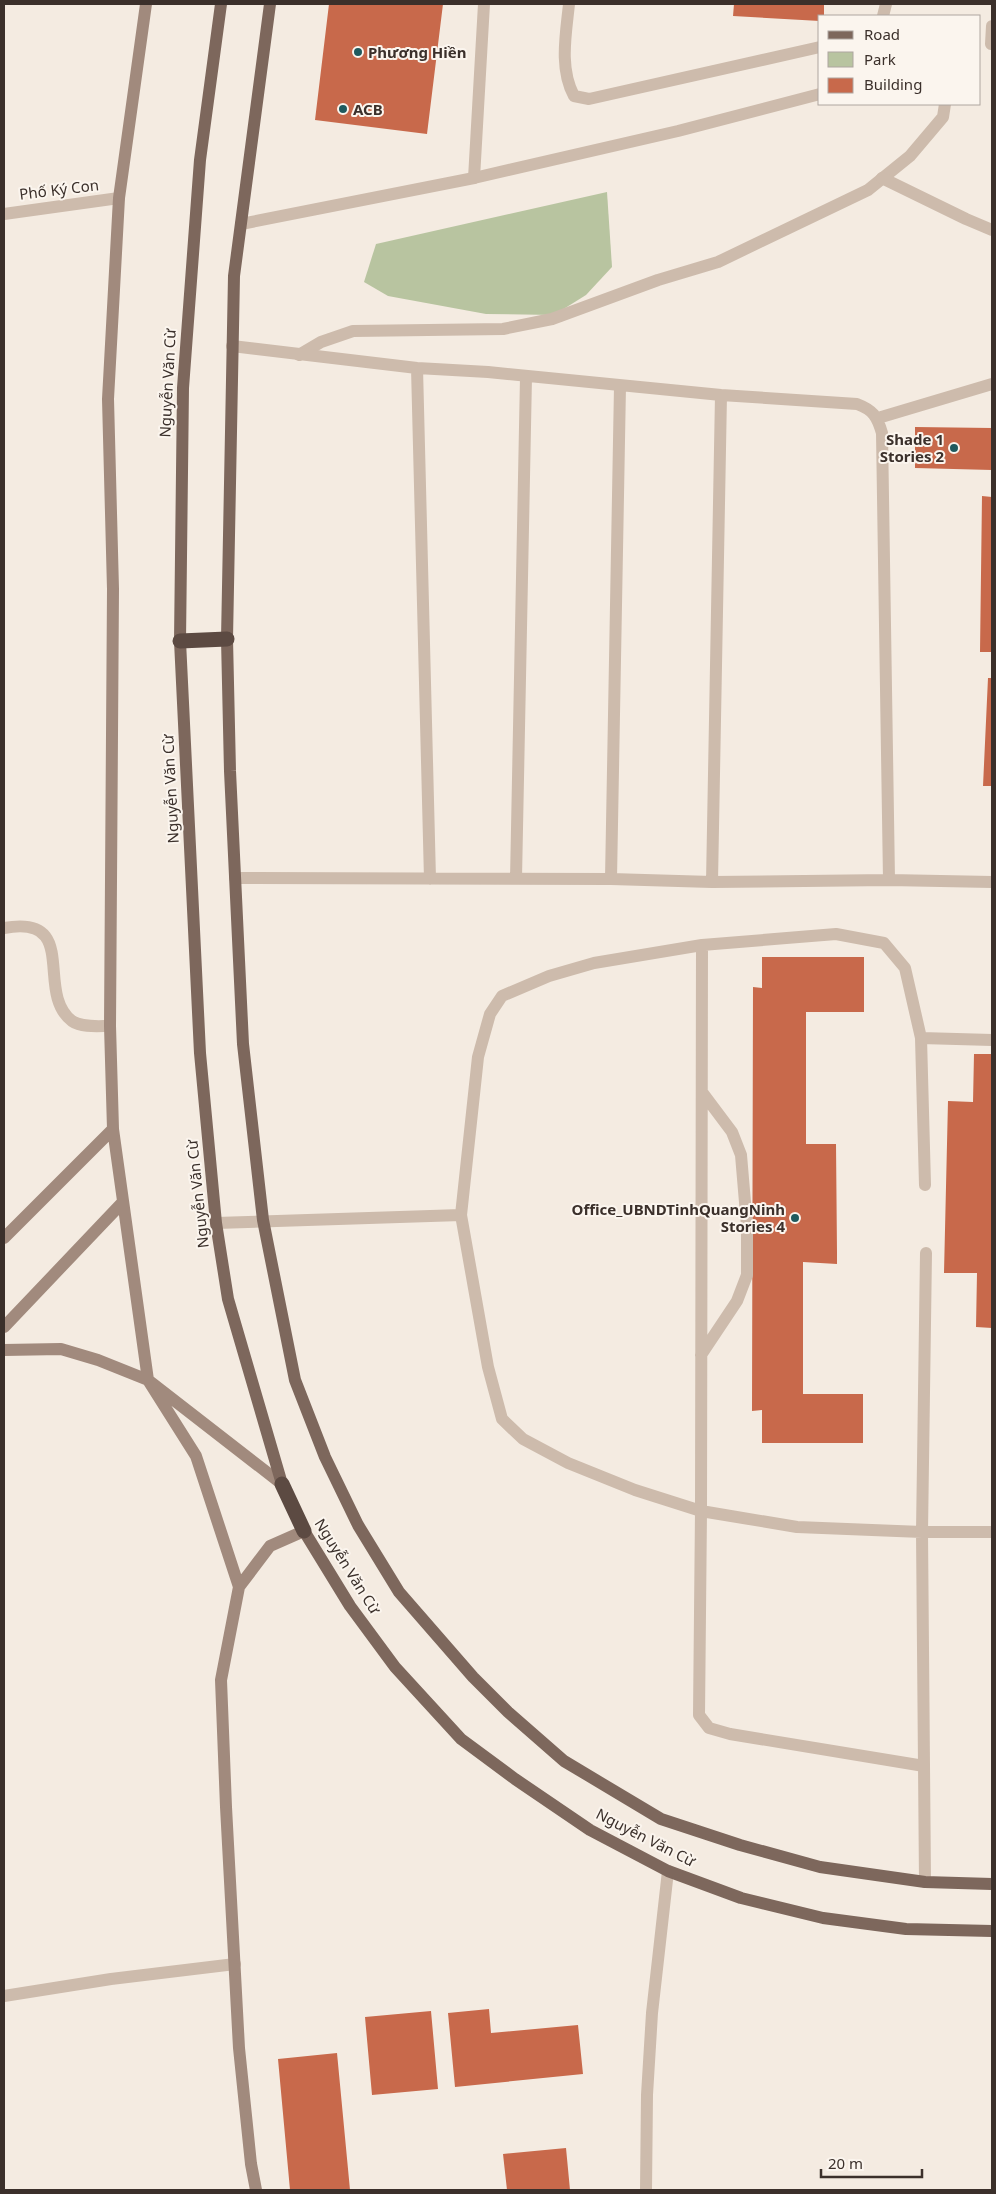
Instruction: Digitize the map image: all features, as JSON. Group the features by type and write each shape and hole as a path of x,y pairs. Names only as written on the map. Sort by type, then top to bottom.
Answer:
{"highway":[{"path":"180,641 227,639"},
{"name":"Nguyễn Văn Cừ","path":"282,1484 304,1531"}],"main road":[{"name":"Nguyễn Văn Cừ","path":"221,4 200,160 182,388 180,641 200,1053 216,1223 228,1299 282,1484"},
{"name":"Nguyễn Văn Cừ","path":"270,4 234,276 227,639 243,1044 263,1220 295,1380 325,1457 358,1525 400,1592 473,1677 508,1712 564,1761 661,1819 740,1845 820,1867 925,1882 992,1884"},
{"name":"Nguyễn Văn Cừ","path":"304,1531 350,1606 389,1659 461,1739 514,1779 590,1830 668,1871 741,1898 823,1918 906,1929 992,1931"}],"street":[{"path":"146,4 119,198 108,399 113,589 110,1026 113,1129 148,1380 196,1456 239,1587"},
{"path":"474,178 484,4"},
{"path":"569,4 564,62 567,83 574,96 589,99 818,47"},
{"path":"988,45 992,26"},
{"path":"241,224 474,178 678,131 818,95"},
{"path":"300,355 321,342 353,331 503,329 552,320 658,280 718,262 868,190 910,156 943,117 945,105"},
{"path":"882,178 992,230"},
{"name":"Phố Ký Con","path":"4,214 119,198"},
{"path":"232,346 417,368 721,395 857,404 870,409 878,418 882,433 889,880"},
{"path":"417,368 430,879"},
{"path":"516,878 526,377"},
{"path":"878,418 992,384"},
{"path":"611,879 620,386"},
{"path":"712,882 721,395"},
{"path":"235,878 992,882"},
{"path":"4,928 17,926 36,928 44,933 50,946 56,992 63,1008 72,1021 88,1026 110,1026"},
{"path":"925,1185 921,1038 905,968 884,943 836,934 702,945 594,963 549,976 502,996 490,1014 478,1057 461,1215 488,1367 502,1419 522,1439 568,1463 635,1490 701,1511 797,1527 922,1532 992,1532"},
{"path":"702,945 702,1356 699,1715 708,1728 730,1734 924,1766"},
{"path":"921,1038 992,1040"},
{"path":"702,1092 732,1132 741,1155 747,1226 747,1275 737,1302 702,1356"},
{"path":"4,1238 113,1129"},
{"path":"4,1326 122,1202"},
{"path":"216,1223 461,1215"},
{"path":"925,1882 922,1532 926,1254"},
{"path":"4,1350 61,1349 98,1360 148,1380 282,1484"},
{"path":"256,2190 240,2048 221,1680 239,1587 270,1546 304,1531"},
{"path":"646,2190 647,2095 652,2022 668,1871"},
{"path":"4,1996 111,1979 235,1964"}],"green space":[{"path":"607,192 612,267 586,295 554,315 486,314 388,296 364,282 376,244"}],"building":[{"path":"329,4 443,4 427,134 315,120"},
{"path":"734,4 824,4 824,15 818,15 818,21 733,16"},
{"name":"Shade 1 Stories 2","path":"915,427 992,428 992,470 915,468"},
{"path":"982,496 992,497 992,652 980,652"},
{"path":"988,678 992,678 992,786 983,786"},
{"name":"Office_UBNDTinhQuangNinh Stories 4","path":"762,957 864,957 864,1012 806,1012 806,1144 836,1144 837,1264 803,1262 803,1394 863,1394 863,1443 762,1443 762,1410 752,1411 753,987 762,988"},
{"path":"974,1054 992,1054 992,1328 976,1327 977,1273 944,1273 948,1101 973,1102"},
{"path":"489,2009 491,2033 578,2025 583,2074 455,2087 448,2013"},
{"path":"431,2011 438,2089 372,2095 365,2017"},
{"path":"337,2053 350,2190 290,2190 278,2059"},
{"path":"566,2148 570,2190 507,2190 503,2154"}],"place":[{"name":"Phương Hiền","path":"358,52"},
{"name":"ACB","path":"343,109"},
{"name":"Shade 1 Stories 2","path":"954,448"},
{"name":"Office_UBNDTinhQuangNinh Stories 4","path":"795,1218"}]}
